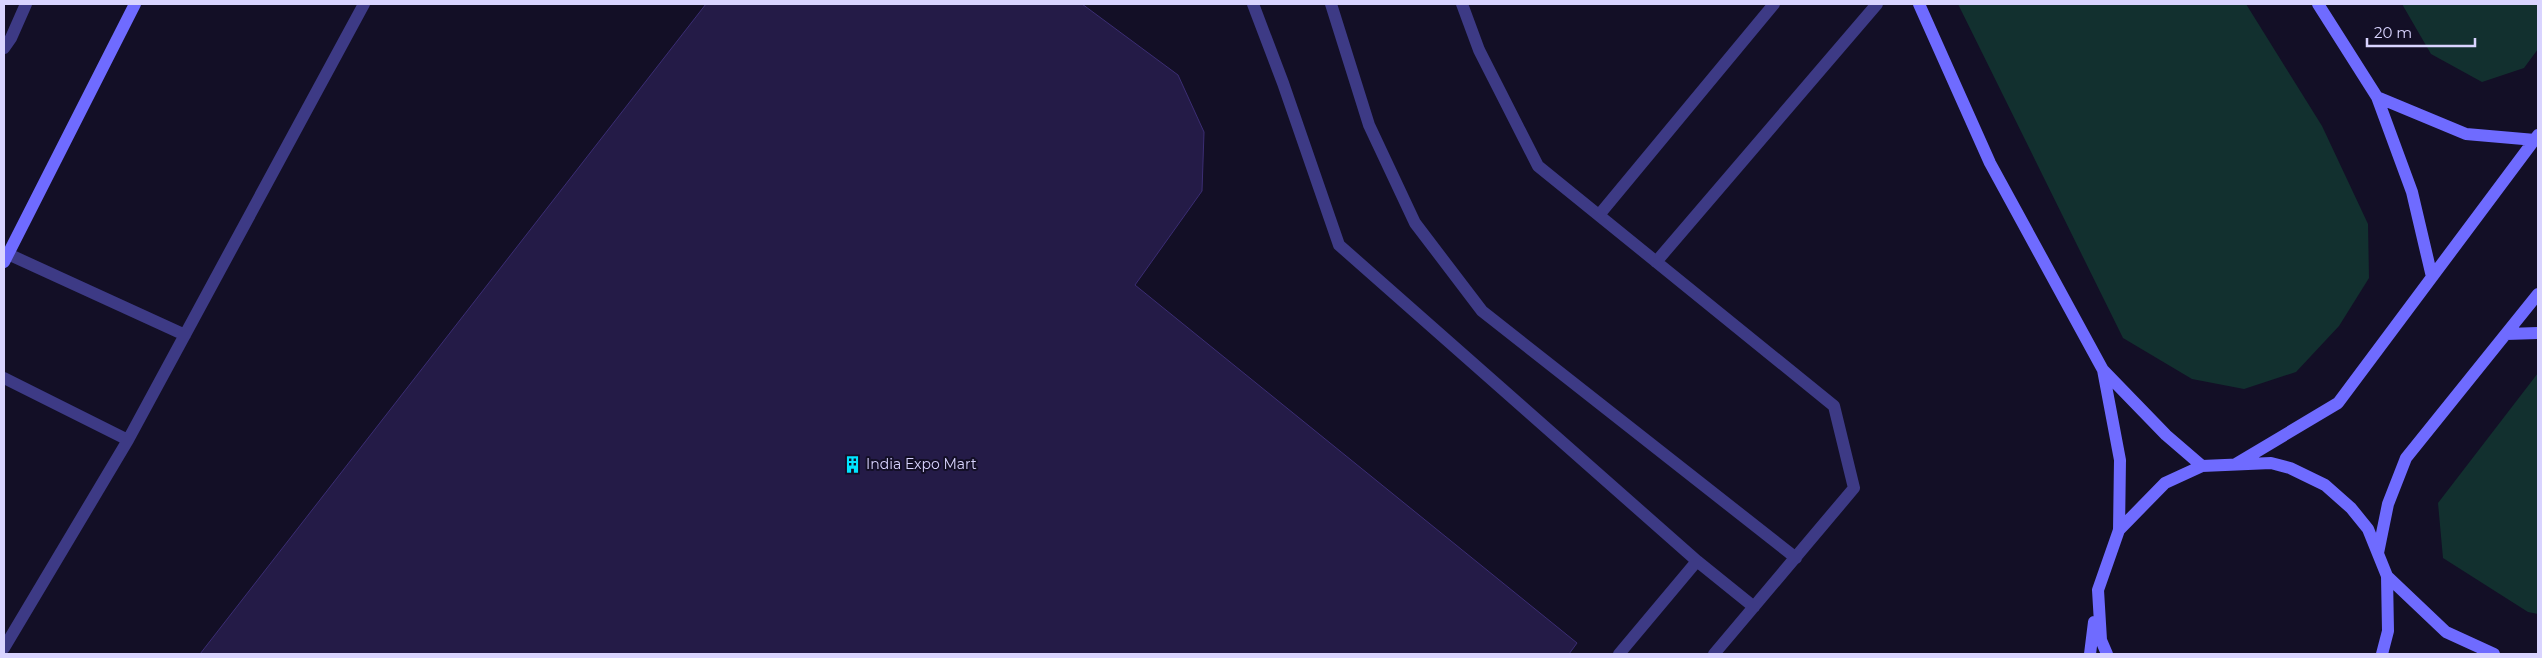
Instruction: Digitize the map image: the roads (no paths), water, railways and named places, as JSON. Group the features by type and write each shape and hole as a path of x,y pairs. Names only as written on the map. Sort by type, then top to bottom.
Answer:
{"street":[{"path":"6,258 135,4"},
{"path":"1919,4 1990,163 2103,370 2166,435 2202,466"},
{"path":"2318,4 2377,97 2412,192 2432,278"},
{"path":"2377,97 2466,134 2536,137"},
{"path":"2234,465 2338,402 2536,137"},
{"path":"2378,553 2388,504 2406,458 2538,294"},
{"path":"2506,334 2538,333"},
{"path":"2090,654 2098,590 2119,530 2120,460 2103,370"},
{"path":"2119,530 2165,484 2202,466 2271,463 2290,468 2325,485 2351,508 2368,529 2387,576 2388,631 2382,654"},
{"path":"2387,576 2446,632 2494,654"},
{"path":"2098,590 2101,640 2107,654"}],"lane":[{"path":"4,48 11,38 26,4"},
{"path":"4,648 128,440 364,4"},
{"path":"1253,4 1284,83 1339,245 1697,561 1754,607"},
{"path":"1331,4 1369,125 1415,223 1482,311 1796,558"},
{"path":"1462,4 1479,50 1538,166 1834,406 1854,488 1714,654"},
{"path":"1599,215 1774,4"},
{"path":"1656,262 1877,4"},
{"path":"6,258 185,335"},
{"path":"4,378 128,440"},
{"path":"1619,654 1697,561"}],"place":[{"name":"India Expo Mart","path":"852,464"}]}
